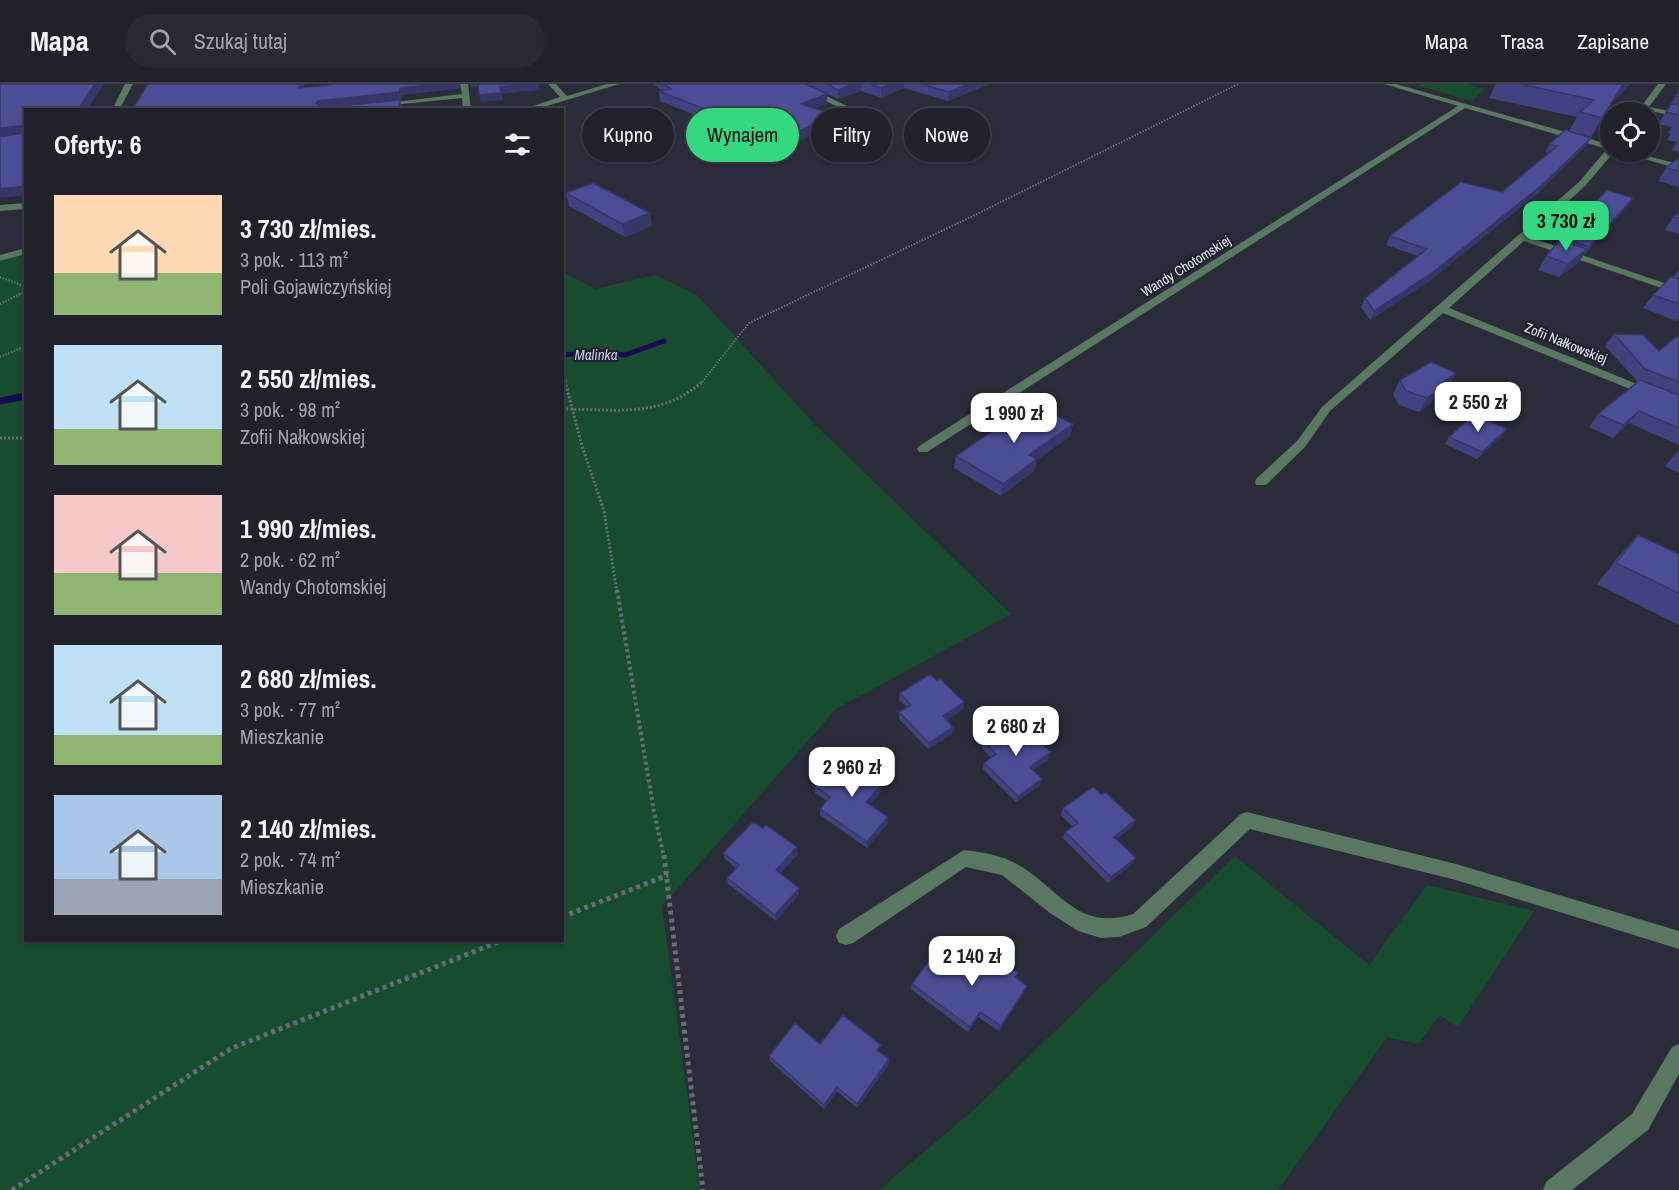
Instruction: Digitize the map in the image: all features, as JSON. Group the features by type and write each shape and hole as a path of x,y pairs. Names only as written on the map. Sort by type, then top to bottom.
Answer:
{"street":[{"path":"116,108 129,84"},
{"path":"464,84 467,108"},
{"path":"552,84 565,98"},
{"path":"531,108 615,84"},
{"path":"796,84 843,106"},
{"path":"1388,84 1600,146"},
{"path":"1649,102 1662,84"},
{"path":"371,105 465,96"},
{"name":"Wandy Chotomskiej","path":"923,449 1464,106"},
{"path":"1660,112 1679,115"},
{"path":"1261,482 1301,444 1326,409 1582,184 1600,162"},
{"path":"1660,162 1679,167"},
{"path":"0,208 24,206"},
{"path":"1521,237 1679,291"},
{"path":"0,258 24,252"},
{"name":"Zofii Nałkowskiej","path":"1442,309 1679,405"},
{"path":"846,936 964,858 989,861 1012,870 1055,907 1085,925 1101,929 1122,929 1139,921 1247,820 1456,872 1679,940"},
{"path":"1554,1190 1640,1122 1679,1054"}],"path":[{"path":"564,409 635,412 680,401 704,381 735,337 749,323 975,215 1238,84"},
{"path":"0,277 24,288"},
{"path":"0,304 24,290"},
{"path":"0,357 24,347"},
{"path":"564,375 582,447 604,511 654,812 668,875 703,1190"},
{"path":"0,438 24,438"},
{"path":"564,916 668,875"},
{"path":"12,1190 232,1048 498,942"}],"green space":[{"path":"1420,84 1467,84 1485,89 1472,101 1418,86"},
{"path":"24,255 24,942 564,942 564,273 595,289 655,275 697,295 814,424 1011,614 836,709 662,906 700,1190 0,1190 0,261"},
{"path":"1235,856 1369,965 1427,885 1534,911 1458,1027 1440,1015 1418,1044 1387,1037 1278,1190 879,1190 977,1107"}],"building":[{"path":"0,84 95,84 79,108 24,108 24,186 0,189 0,137 23,133 23,128 21,126 0,128"},
{"path":"148,84 300,84 299,88 339,84 439,84 400,88 400,92 316,103 318,105 349,105 400,100 400,108 133,108"},
{"path":"478,84 530,84 500,87 501,93 479,95"},
{"path":"664,84 806,84 827,94 801,104 814,108 811,108 811,126 799,131 799,108 702,108 659,91 671,89"},
{"path":"827,84 854,84 838,90"},
{"path":"870,84 891,84 881,88"},
{"path":"922,84 968,84 949,92"},
{"path":"1520,84 1623,84 1612,102 1600,102 1600,117 1580,112 1594,100"},
{"path":"1671,104 1679,105 1679,115 1666,112"},
{"path":"1565,130 1591,138 1542,185 1432,273 1374,311 1365,298 1427,249 1390,236 1461,182 1502,192 1557,146 1550,144"},
{"path":"1679,158 1679,171 1666,168"},
{"path":"593,183 650,213 622,224 566,193"},
{"path":"1607,190 1633,198 1589,247 1563,238 1580,218"},
{"path":"1560,240 1587,249 1568,264 1546,256"},
{"path":"1671,277 1679,279 1679,304 1653,295"},
{"path":"1614,334 1643,335 1659,351 1679,337 1679,382 1645,369"},
{"path":"1431,362 1456,373 1439,385 1440,389 1427,398 1406,391 1400,380"},
{"path":"1640,380 1679,395 1679,428 1639,411 1623,425 1598,414"},
{"path":"1041,408 1073,424 1029,455 1037,459 1003,484 956,456 1019,413 1026,418"},
{"path":"1474,414 1507,429 1482,452 1449,437"},
{"path":"1638,535 1679,554 1679,593 1616,563"},
{"path":"930,674 937,681 940,679 964,702 943,716 953,727 929,743 899,712 911,705 900,693"},
{"path":"1013,722 1021,729 1024,727 1051,752 1030,767 1042,779 1018,796 984,763 996,754 983,741"},
{"path":"841,758 850,764 853,761 884,782 866,802 888,817 867,842 820,809 830,797 815,786"},
{"path":"1093,787 1102,795 1105,792 1135,820 1114,837 1136,858 1111,877 1065,832 1078,823 1063,808"},
{"path":"753,822 763,828 766,825 797,847 776,870 799,888 775,915 727,878 739,865 723,853"},
{"path":"979,945 1018,973 1015,977 1027,986 1001,1026 980,1012 970,1027 912,984 935,953 960,973"},
{"path":"843,1015 881,1045 877,1050 889,1059 857,1104 837,1087 824,1105 769,1056 795,1023 820,1044"}],"waterway":[{"name":"Malinka","path":"564,355 603,352 625,355 664,341"},
{"name":"Malinka","path":"0,401 24,396"}]}
